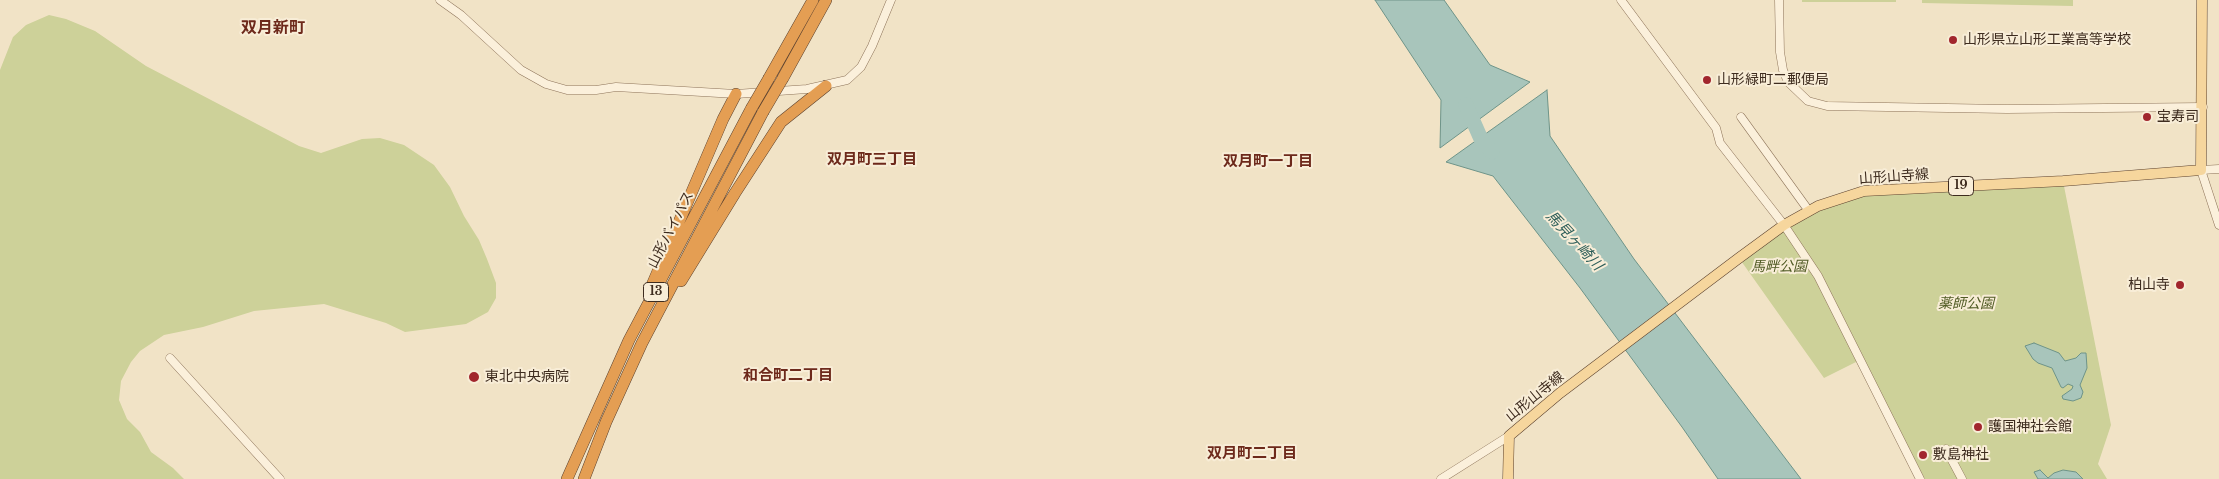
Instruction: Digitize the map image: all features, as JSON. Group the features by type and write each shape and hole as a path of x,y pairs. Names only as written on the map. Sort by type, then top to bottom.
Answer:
{"highway":[{"name":"山形バイパス","path":"568,479 629,340 751,109 813,0"},
{"name":"山形バイパス","path":"584,479 606,422 642,343 763,112 826,0"},
{"path":"642,343 781,122 826,86"},
{"path":"629,340 723,118 736,94"}],"main road":[{"path":"2201,170 2203,107 2202,0"},
{"name":"山形山寺線","path":"1508,479 1509,436 1560,394 1784,225 1838,198 1864,191 2063,181 2201,170"}],"street":[{"path":"440,0 454,10 521,70 546,84 567,90 596,90 616,87 736,94 807,89 847,80 861,68 891,0"},
{"path":"1621,0 1716,128 1720,143 1784,225 1818,276 1920,479"},
{"path":"1780,0 1780,52 1783,70 1788,82 1808,101 1827,106 2006,109 2203,107"},
{"path":"1741,117 1809,211"},
{"path":"2219,169 2201,170 2219,225"},
{"path":"170,358 280,479"},
{"path":"1441,479 1509,436"},
{"path":"1946,449 1962,479"}],"green space":[{"path":"1802,0 1896,0 1896,2 1802,2"},
{"path":"1922,0 2073,0 2073,6 1922,3"},
{"path":"49,15 66,19 95,31 146,66 299,146 321,153 362,139 380,138 404,145 434,165 450,187 464,216 479,240 496,283 496,298 488,312 466,324 405,332 386,323 324,304 254,311 203,327 164,335 140,351 131,362 121,381 119,400 127,419 140,432 151,452 173,468 184,479 0,479 0,70 13,37 26,25"},
{"name":"薬師公園","path":"2063,181 2111,425 2098,464 2107,479 1925,479 1835,308 1860,360 1824,378 1739,258 1838,198"}],"water":[{"path":"1375,0 1444,0 1490,65 1530,82 1440,148 1441,100"},
{"path":"1547,90 1550,136 1634,259 1801,479 1718,479 1580,288 1493,176 1446,162"},
{"path":"2034,343 2059,353 2065,361 2076,358 2081,353 2086,353 2087,368 2080,385 2083,392 2081,398 2073,401 2063,399 2062,396 2072,389 2073,386 2068,384 2063,388 2061,387 2052,368 2033,359 2025,346"},
{"path":"2040,470 2048,478 2054,473 2063,470 2076,472 2083,479 2038,479 2034,472"}],"waterway":[{"name":"馬見ヶ崎川","path":"1466,105 1481,139 1492,152"}],"place":[{"name":"山形県立山形工業高等学校","path":"1953,40"},
{"name":"山形緑町二郵便局","path":"1707,80"},
{"name":"宝寿司","path":"2147,117"},
{"name":"柏山寺","path":"2180,285"},
{"name":"東北中央病院","path":"474,377"},
{"name":"護国神社会館","path":"1978,427"},
{"name":"敷島神社","path":"1923,455"}],"district":[{"name":"双月新町","path":"273,28"},
{"name":"双月町三丁目","path":"872,160"},
{"name":"双月町一丁目","path":"1268,162"},
{"name":"和合町二丁目","path":"788,376"},
{"name":"双月町二丁目","path":"1252,454"}],"park label":[{"name":"馬畔公園","path":"1779,267"}]}
